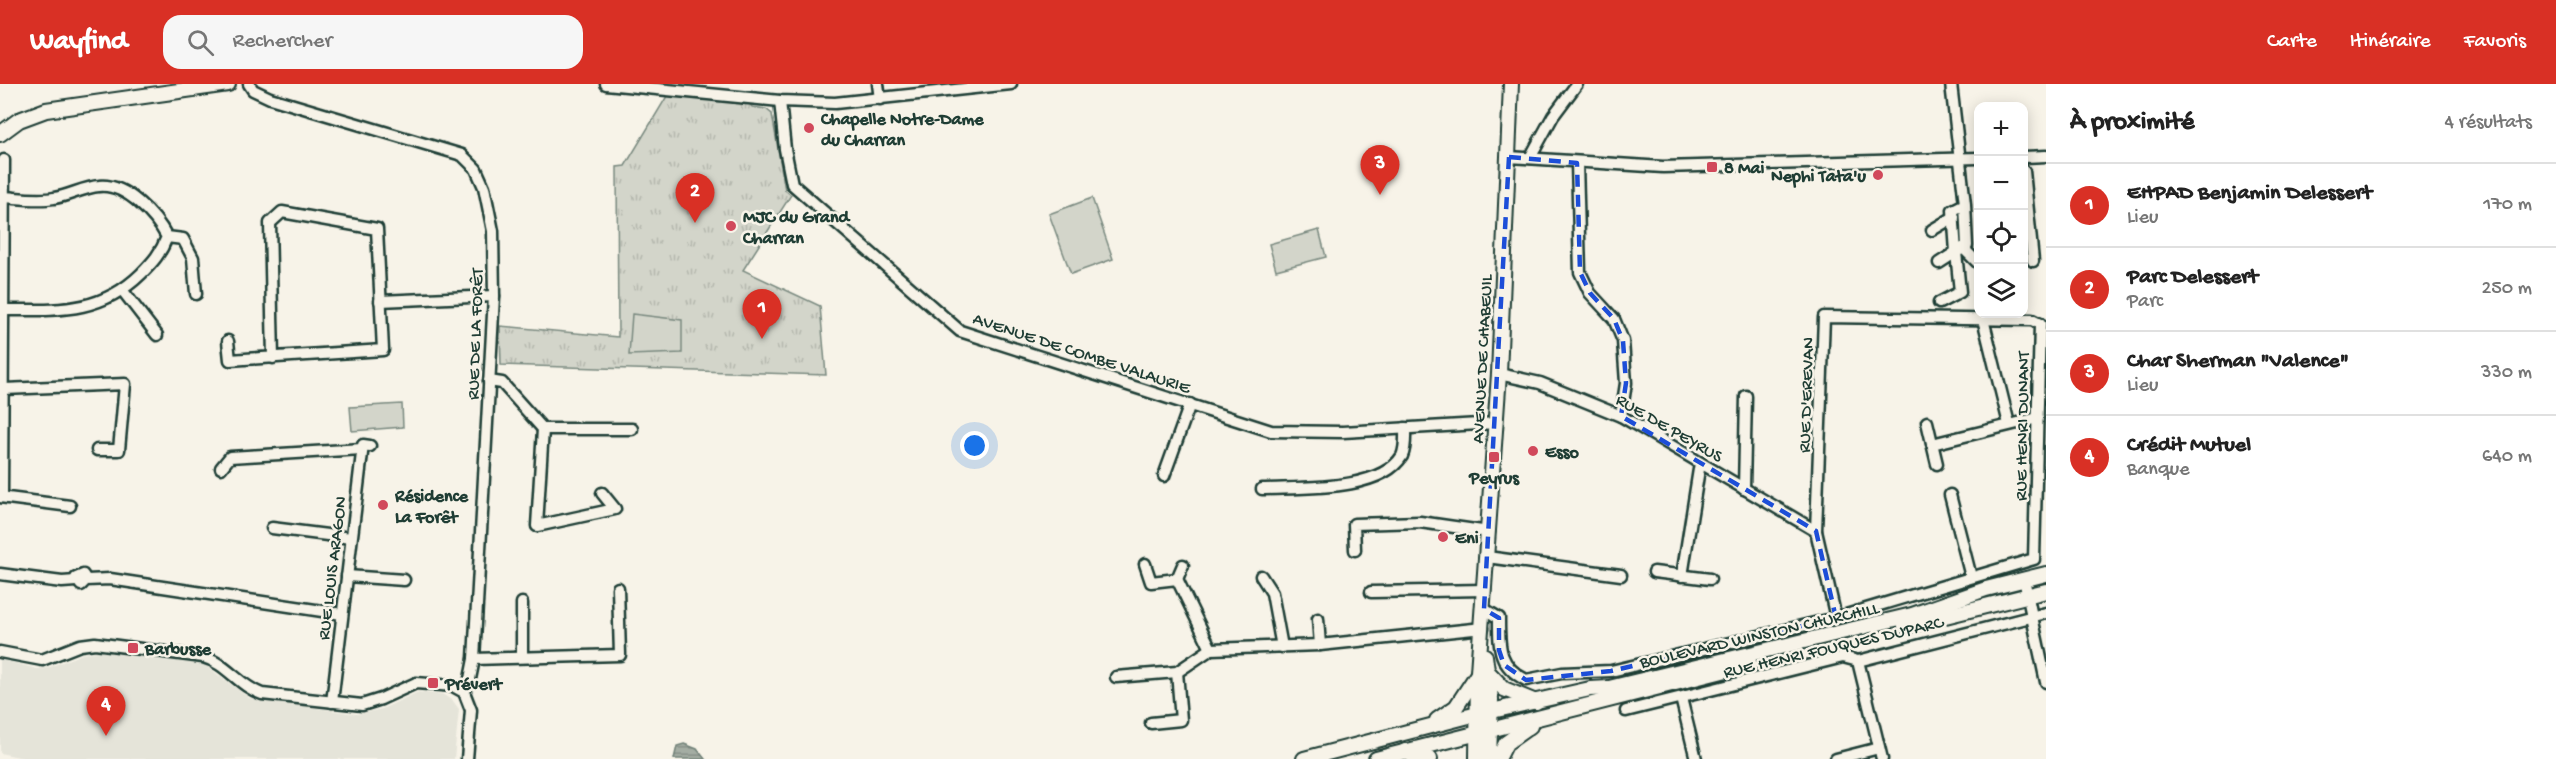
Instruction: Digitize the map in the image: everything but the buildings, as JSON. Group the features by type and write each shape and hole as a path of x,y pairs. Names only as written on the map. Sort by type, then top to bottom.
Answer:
{"main road":[{"path":"3,129 31,114 46,110 228,84"},
{"name":"AVENUE DE CHABEUIL","path":"1477,759 1483,732 1483,632 1499,374 1511,84"},
{"name":"BOULEVARD WINSTON CHURCHILL","path":"1304,759 1422,729 1484,707 1536,702 1590,689 1609,688 1901,618 2046,574"},
{"name":"BOULEVARD WINSTON CHURCHILL","path":"1376,759 2046,591"},
{"path":"1483,671 1504,689 1536,702"},
{"name":"AVENUE DE CHABEUIL","path":"1422,729 1448,714 1483,671"},
{"path":"1498,759 1506,743 1517,732 1556,714"},
{"name":"AVENUE DE CHABEUIL","path":"1483,732 1489,759"},
{"path":"1405,751 1430,759"}],"street":[{"name":"RUE DE LA FORÊT","path":"249,84 253,90 270,98 462,155 477,168 484,187 493,231 494,296 474,659 470,679 464,692"},
{"path":"606,84 780,101 835,103 1011,84"},
{"path":"878,84 880,99"},
{"path":"1530,158 1553,116 1577,84"},
{"path":"1939,263 1967,246 1965,204 1950,84"},
{"name":"AVENUE DE COMBE VALAURIE","path":"780,101 784,149 792,184 960,331 1270,430 1343,432 1496,423"},
{"path":"2028,157 2046,156"},
{"path":"1509,157 1577,163 1712,167 1974,158"},
{"path":"4,160 4,389 1,497 70,506"},
{"path":"1577,163 1580,272 1590,292 1614,319 1623,341 1626,383 1621,416"},
{"path":"3,197 52,199 100,185 121,190 135,200 162,228 167,237"},
{"path":"1940,303 1960,292 1960,250 1953,210 1965,204"},
{"path":"2028,210 2033,261"},
{"path":"228,340 230,360 273,358 383,350 377,229 282,212 270,223 273,358"},
{"path":"1932,230 1954,217"},
{"path":"3,310 53,310 98,304 123,291 160,255 167,237"},
{"path":"167,237 183,239 193,258 196,294"},
{"path":"1960,250 1974,260"},
{"path":"123,291 157,335"},
{"path":"380,301 494,296"},
{"name":"RUE D'EREVAN","path":"1836,618 1816,531 1824,317 1983,319 2043,323"},
{"path":"1983,319 2009,424"},
{"name":"RUE HENRI DUNANT","path":"1971,578 2034,559 2043,323"},
{"name":"RUE DE PEYRUS","path":"1499,374 1540,383 1621,416 1816,531"},
{"path":"489,381 501,383 543,429 537,526 615,509 602,493"},
{"path":"4,389 125,384 119,450 97,450"},
{"path":"1744,489 1746,396"},
{"path":"1164,476 1190,404"},
{"path":"1932,444 2038,418"},
{"path":"1927,423 1937,464"},
{"path":"1262,489 1346,484 1366,480 1383,472 1401,457 1405,447 1405,428"},
{"path":"543,429 632,429"},
{"name":"RUE LOUIS ARAGON","path":"221,468 230,457 366,448 351,538 332,702"},
{"path":"1682,576 1700,463"},
{"path":"1484,609 1499,618 1499,650 1504,665 1526,680 1562,673 1611,671 1836,618 1971,578 1950,495"},
{"path":"1355,550 1354,524 1420,522 1489,532"},
{"path":"272,528 351,538"},
{"path":"1487,557 1621,575"},
{"path":"1145,564 1150,582 1177,579"},
{"path":"1183,565 1177,579 1211,649"},
{"path":"1654,572 1710,579"},
{"path":"0,574 81,581 110,579 342,614"},
{"path":"347,576 404,580"},
{"path":"1261,576 1272,593 1282,647"},
{"path":"2024,579 2046,682"},
{"path":"474,659 620,655 618,588"},
{"path":"1371,592 1485,590"},
{"path":"522,603 522,657"},
{"name":"RUE HENRI FOUQUES DUPARC","path":"1626,711 1843,657 1858,661 2046,613"},
{"path":"1318,619 1320,645"},
{"path":"1116,677 1177,672 1211,649 1320,645 1483,632"},
{"path":"0,652 42,660 80,645 95,643 203,657 213,660 249,688 262,694 362,705 416,683 453,686 464,692 471,710 470,746 467,759"},
{"path":"1836,759 1880,754 1858,661"},
{"path":"1151,723 1181,720 1177,672"},
{"path":"1681,698 1696,759"},
{"path":"470,746 473,759"}],"highlighted area":[{"path":"1509,157 1577,163 1580,272 1590,293 1614,319 1623,341 1626,383 1621,416 1816,531 1836,618 1611,671 1526,680 1504,665 1499,650 1499,618 1484,609"}],"shaded area":[{"path":"98,651 205,665 249,698 357,714 382,709 418,692 442,694 453,701 459,709 454,759 28,759 0,753 0,659 37,669 47,668 82,654"},
{"path":"684,744 697,749 705,759 674,759 677,746"}],"green space":[{"path":"667,96 750,104 752,107 766,109 772,114 785,190 791,195 743,270 820,306 826,375 501,365 500,326 618,337 617,167 625,166"},
{"path":"1092,198 1113,259 1071,274 1049,214"},
{"path":"1319,230 1326,257 1276,270 1269,244"},
{"path":"632,314 682,320 682,353 629,355"},
{"path":"402,404 403,427 352,431 350,407"}],"place":[{"name":"Chapelle Notre-Dame du Charran","path":"809,128"},
{"name":"8 Mai","path":"1712,167"},
{"name":"Nephi Tata'u","path":"1878,175"},
{"name":"Char Sherman \"Valence\"","path":"1380,195"},
{"name":"Parc Delessert","path":"695,223"},
{"name":"MJC du Grand Charran","path":"731,226"},
{"name":"EHPAD Benjamin Delessert","path":"762,339"},
{"name":"Esso","path":"1533,451"},
{"name":"Peyrus","path":"1494,457"},
{"name":"Résidence La Forêt","path":"383,505"},
{"name":"Eni","path":"1443,537"},
{"name":"Barbusse","path":"133,648"},
{"name":"Prévert","path":"433,683"},
{"name":"Crédit Mutuel","path":"106,736"}]}
